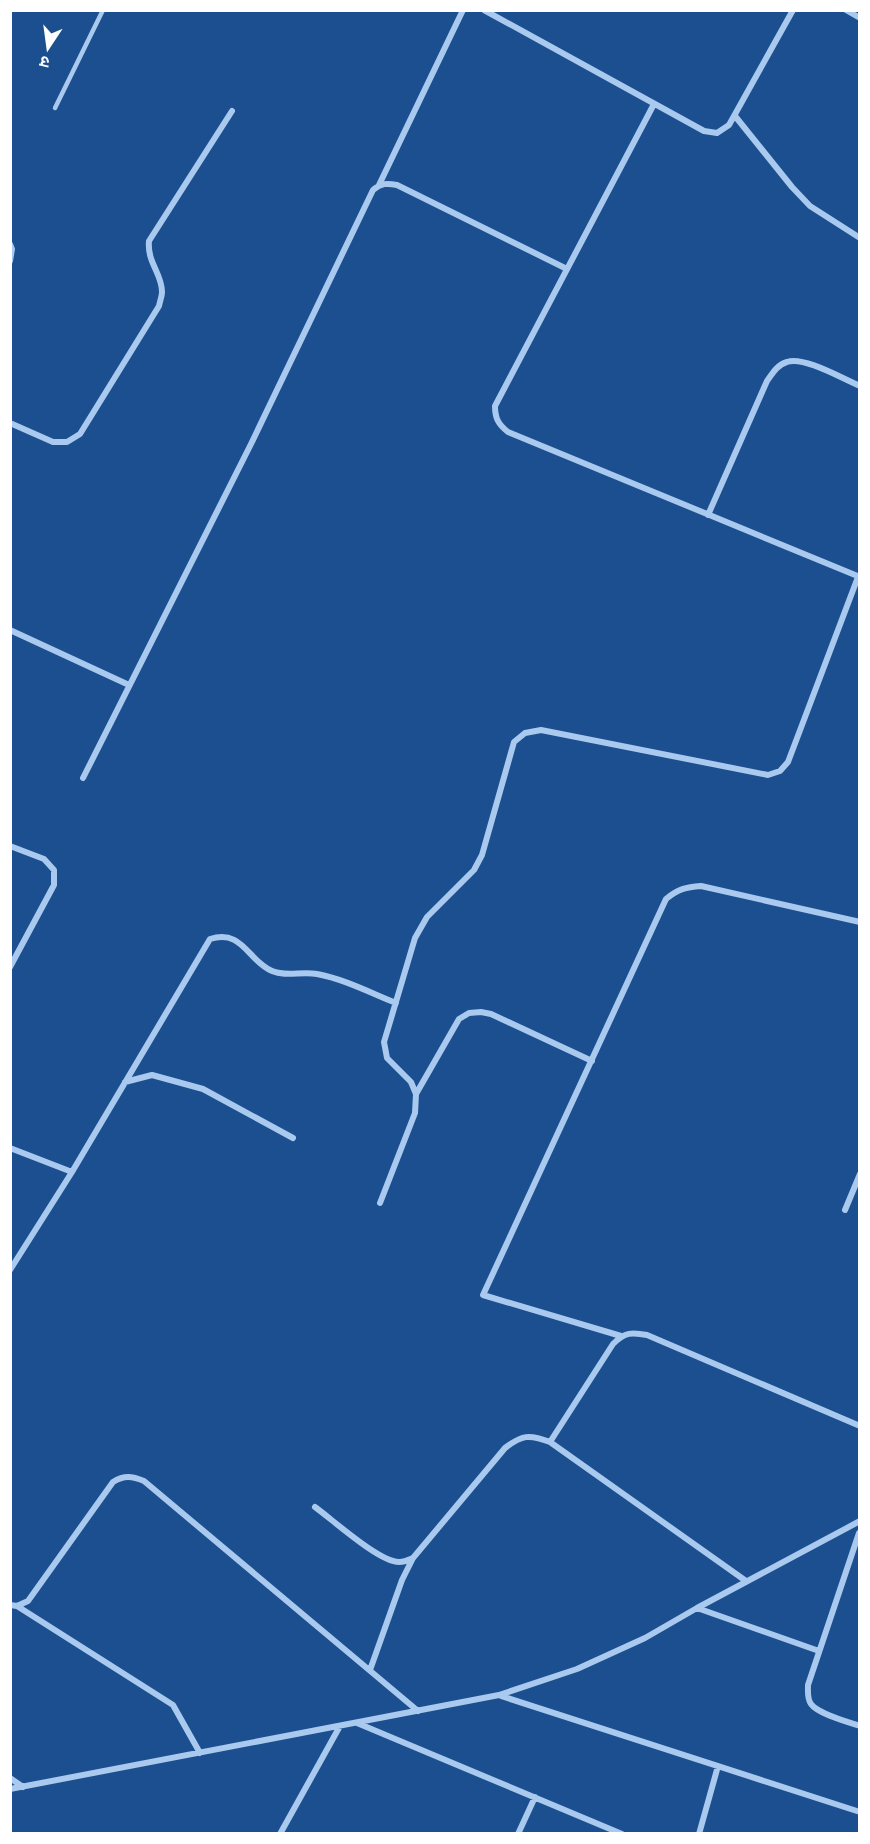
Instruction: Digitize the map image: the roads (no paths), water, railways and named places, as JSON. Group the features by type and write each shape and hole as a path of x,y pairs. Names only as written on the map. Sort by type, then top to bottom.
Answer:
{"street":[{"path":"83,778 251,444 373,190 379,184 463,10"},
{"path":"484,10 704,131 717,133 729,126 793,10"},
{"path":"846,10 860,18"},
{"path":"417,1094 411,1082 387,1058 384,1042 415,938 427,917 474,870 482,855 514,742 525,733 541,730 768,775 780,771 788,762 859,577 508,432 500,426 495,417 495,406 654,104"},
{"path":"10,423 53,442 67,442 80,434 159,306 162,290 150,260 149,240 232,111"},
{"path":"735,116 810,206 860,238"},
{"path":"379,184 397,185 567,269"},
{"path":"10,244 12,249 10,261"},
{"path":"708,515 766,381 775,369 786,362 800,360 860,386"},
{"path":"10,630 129,685"},
{"path":"10,846 44,859 54,870 54,885 10,967"},
{"path":"860,922 701,886 685,887 675,891 666,899 483,1295 621,1336 634,1333 647,1335 860,1426"},
{"path":"10,1270 72,1172 210,939 226,937 236,940 272,971 282,974 317,974 396,1003"},
{"path":"380,1203 415,1113 417,1094 459,1019 469,1013 481,1012 504,1019 592,1061"},
{"path":"125,1082 152,1075 203,1089 293,1138"},
{"path":"10,1148 72,1172"},
{"path":"845,1210 860,1174"},
{"path":"550,1442 613,1344 621,1336"},
{"path":"370,1670 402,1580 413,1558 505,1448 518,1438 535,1436 550,1442 746,1581"},
{"path":"14,1606 27,1601 113,1482 122,1477 133,1476 144,1481 418,1711"},
{"path":"315,1507 377,1554 400,1562 413,1558"},
{"path":"10,1789 499,1695 577,1669 645,1638 696,1608 860,1521"},
{"path":"846,1528 859,1533 808,1685 808,1696 811,1705 819,1711 860,1726"},
{"path":"14,1606 172,1705 200,1753"},
{"path":"696,1608 819,1651"},
{"path":"499,1695 860,1812"},
{"path":"356,1723 622,1833"},
{"path":"280,1833 340,1726"},
{"path":"699,1833 718,1766"},
{"path":"10,1778 23,1787"},
{"path":"518,1833 535,1797"}],"lane":[{"path":"55,108 103,10"}]}
